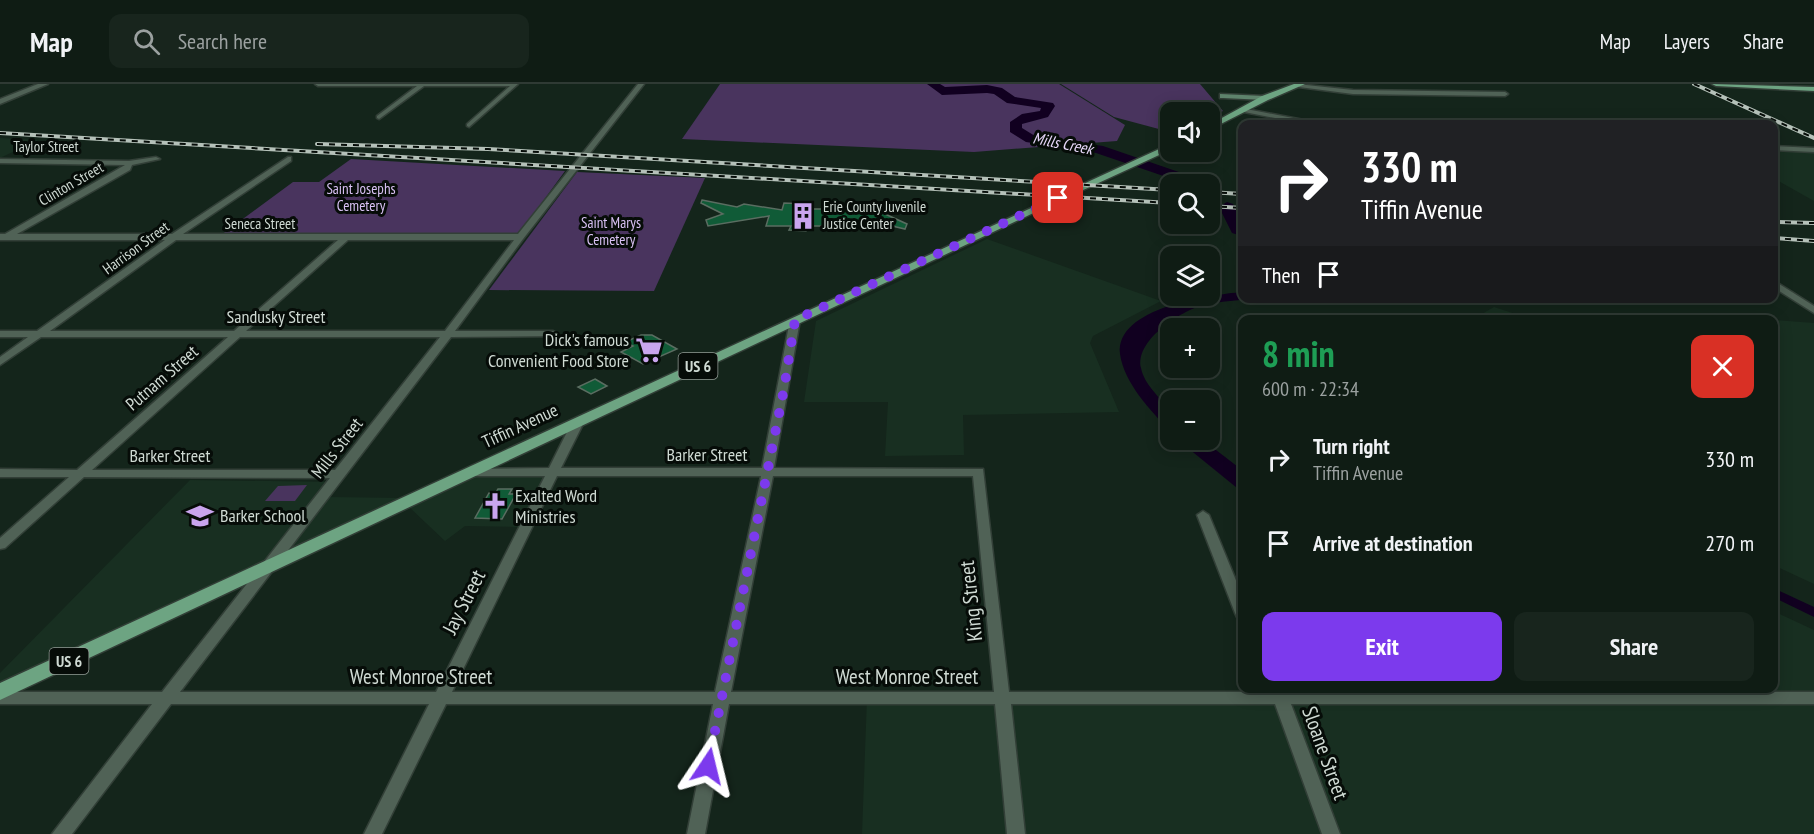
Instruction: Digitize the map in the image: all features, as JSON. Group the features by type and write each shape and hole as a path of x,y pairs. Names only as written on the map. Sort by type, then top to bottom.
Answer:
{"main road":[{"path":"1220,122 1265,98 1300,84"},
{"path":"1716,84 1814,89"},
{"path":"1242,110 1220,93 1265,98"},
{"name":"Tiffin Avenue","path":"0,692 1160,151"}],"street":[{"path":"0,102 44,84"},
{"path":"318,84 515,84"},
{"path":"379,117 423,84"},
{"path":"469,125 515,84"},
{"name":"Mills Street","path":"61,834 520,237 641,84"},
{"path":"1300,84 1353,92 1505,94"},
{"path":"1242,110 1288,120"},
{"path":"1223,120 1240,117 1269,117"},
{"path":"1778,148 1814,150"},
{"name":"Clinton Street","path":"2,238 127,168 129,163 156,159"},
{"name":"Harrison Street","path":"0,362 174,237 288,159"},
{"name":"Taylor Street","path":"0,161 129,163"},
{"name":"Putnam Street","path":"0,545 346,237"},
{"name":"Seneca Street","path":"2,238 520,237"},
{"path":"1778,286 1814,310"},
{"path":"696,834 720,698 784,389 795,320"},
{"name":"Sandusky Street","path":"0,334 553,334"},
{"name":"Jay Street","path":"373,834 578,423"},
{"name":"Barker Street","path":"471,472 979,472"},
{"name":"King Street","path":"979,472 1016,834"},
{"name":"Barker Street","path":"0,473 339,474"},
{"path":"1203,515 1238,603"},
{"name":"West Monroe Street","path":"0,698 1001,698 1279,693 1814,698"},
{"name":"Sloane Street","path":"1279,693 1331,834"}],"shaded area":[{"path":"0,138 38,140 0,158"},
{"path":"1778,149 1814,151 1814,201 1778,181"},
{"path":"987,239 1160,301 1093,336 1090,343 1119,412 963,415 964,455 885,456 888,402 804,402 816,321"},
{"path":"1238,292 1238,300 1220,302 1220,295"},
{"path":"1168,306 1200,306 1176,318 1160,318 1160,330 1151,338 1141,358 1145,380 1160,398 1160,420 1139,396 1127,375 1120,354 1123,338 1133,325"},
{"path":"1494,307 1519,315 1480,315"},
{"path":"1778,320 1814,323 1814,584 1778,567"},
{"path":"1190,450 1216,450 1238,467 1238,489"},
{"path":"450,476 546,476 521,527 465,526 445,541 408,506 0,696 0,673 190,480 337,482 328,497 403,498"},
{"path":"1778,590 1814,607 1814,617 1778,599"},
{"path":"1778,613 1814,630 1814,834 862,834 867,697 1420,698 1417,693 1778,693"}],"green space":[{"path":"720,84 1059,84 1125,125 1117,141 974,152 682,139"},
{"path":"1061,84 1200,84 1215,102 1160,102 1160,129 1114,117"},
{"name":"Saint Josephs Cemetery","path":"351,159 565,171 519,234 221,235 293,182 319,182"},
{"name":"Saint Marys Cemetery","path":"577,172 705,178 654,291 489,290"},
{"path":"307,485 295,501 265,501 278,486"}],"building":[{"name":"Erie County Juvenile Justice Center","path":"702,200 737,207 744,204 782,210 784,203 806,204 804,209 852,209 852,207 868,205 872,208 902,202 903,208 885,214 907,224 905,229 871,221 866,225 829,219 828,226 808,226 806,231 789,230 791,226 766,226 769,216 708,226 706,220 723,214 701,203"},
{"name":"Dick's famous Convenient Food Store","path":"641,335 652,335 677,349 643,364 621,352 633,346 625,342"},
{"path":"595,379 607,386 591,394 578,387"},
{"name":"Exalted Word Ministries","path":"498,489 512,489 509,494 516,494 502,519 475,518 489,493 495,494"}],"waterway":[{"name":"Mills Creek","path":"933,84 942,91 987,89 998,91 1011,100 1049,106 1044,114 1016,122 1015,129 1031,139 1098,149 1171,174"},
{"name":"Mills Creek","path":"1227,207 1238,230"}],"railway":[{"path":"1694,84 1774,120"},
{"path":"1778,122 1814,138"},
{"path":"0,133 1160,202"},
{"path":"317,144 488,149 1160,189"},
{"path":"1220,193 1238,194"},
{"path":"1220,207 1238,208"},
{"path":"1778,222 1814,223"},
{"path":"1778,238 1814,241"}],"place":[{"name":"Erie County Juvenile Justice Center","path":"803,216"},
{"name":"Dick's famous Convenient Food Store","path":"649,350"},
{"name":"Exalted Word Ministries","path":"495,506"},
{"name":"Barker School","path":"200,516"}],"route":[{"path":"708,766 784,389 795,320 1058,198"}]}
